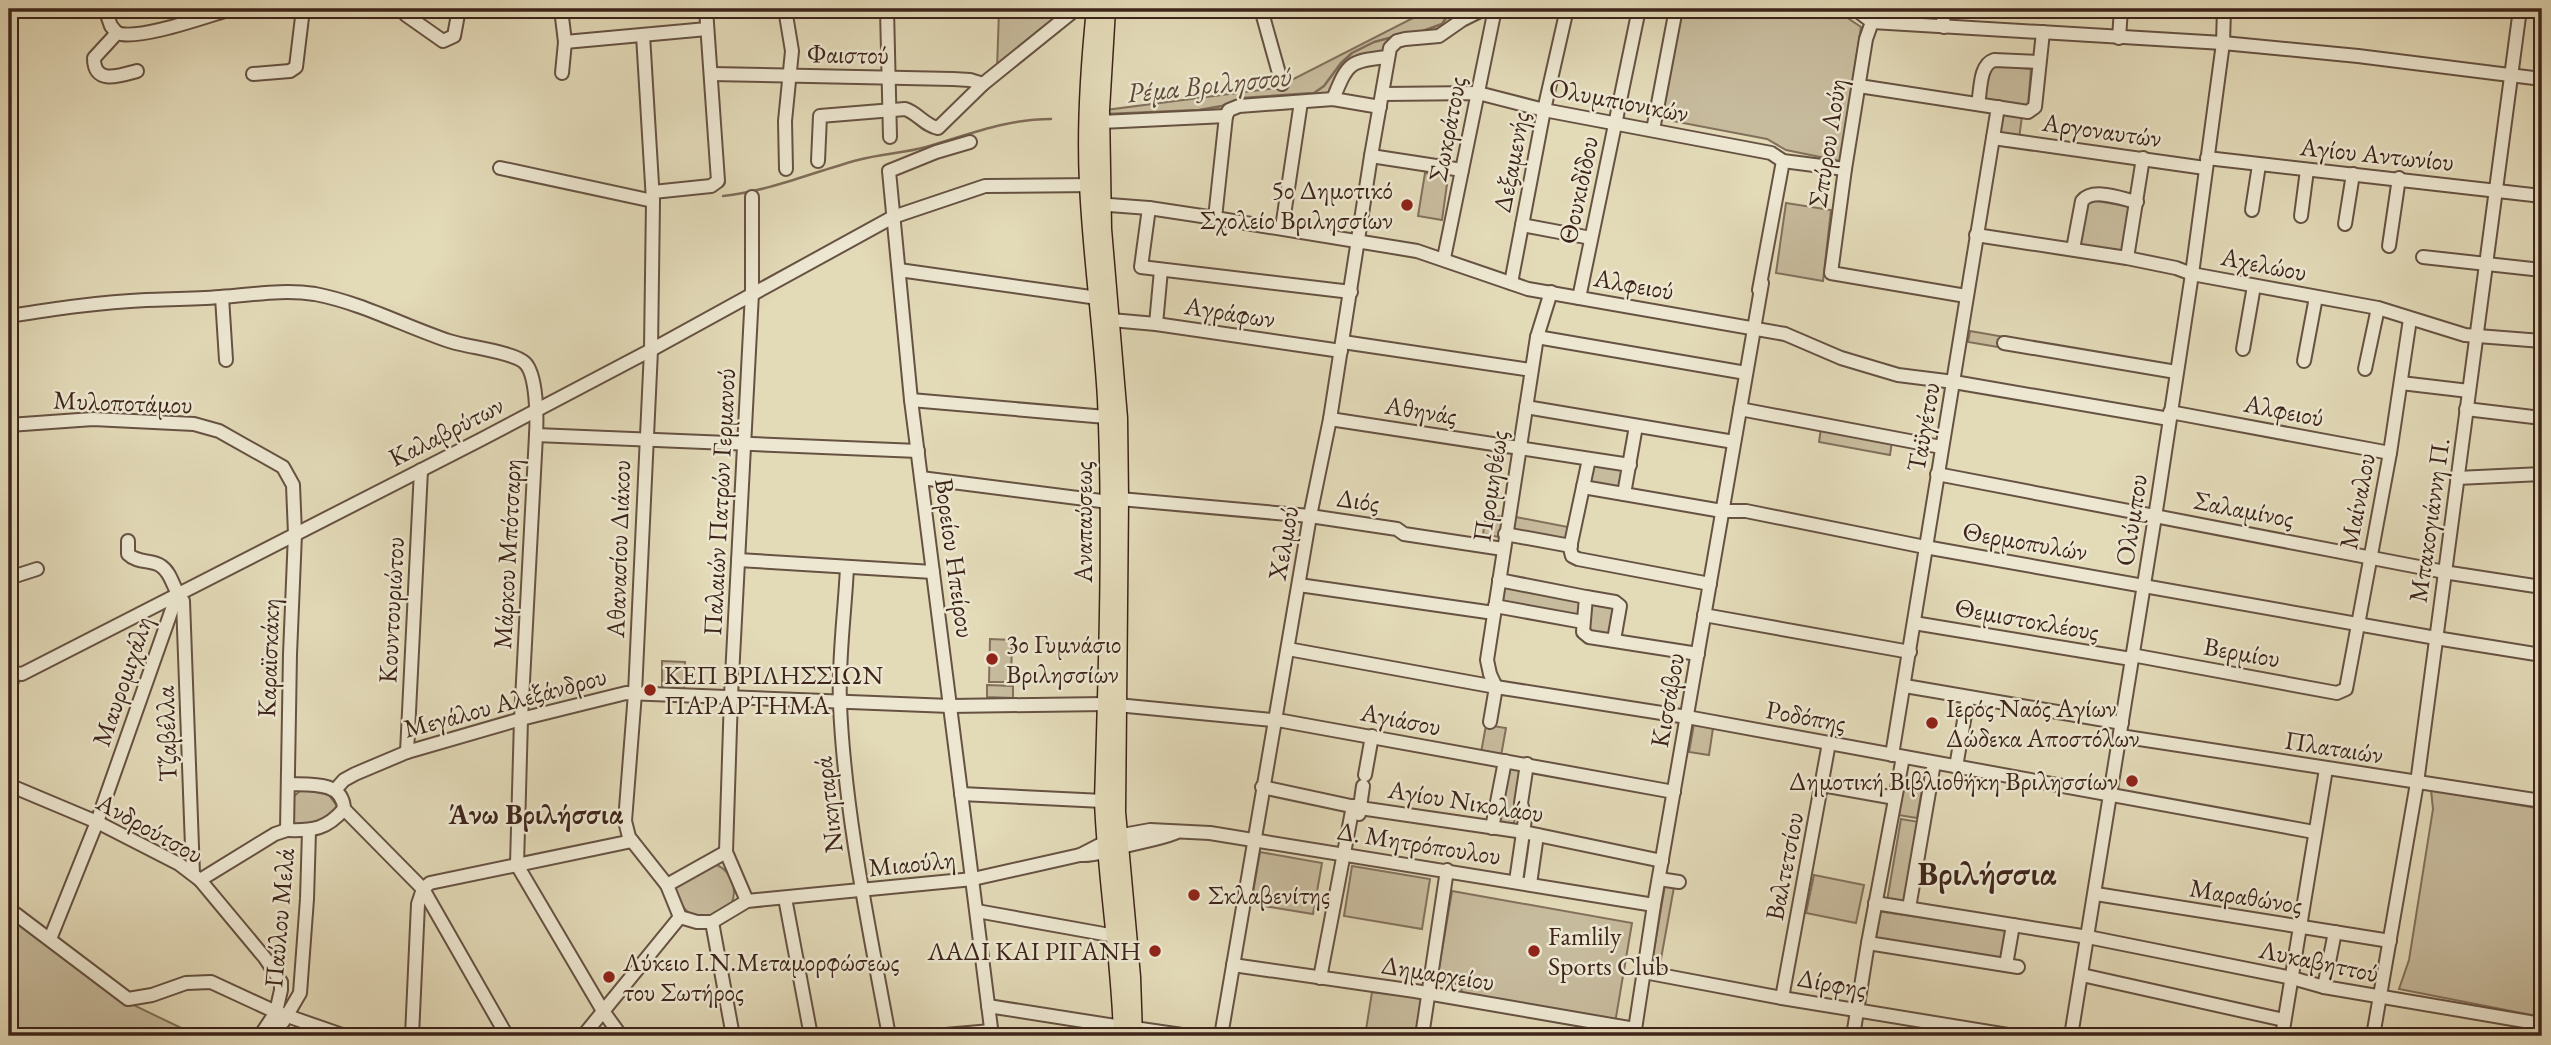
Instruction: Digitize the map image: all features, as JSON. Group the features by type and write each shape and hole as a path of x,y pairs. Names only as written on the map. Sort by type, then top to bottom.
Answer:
{"main road":[{"name":"Αναπαύσεως","path":"1095,9 1086,108 1111,320 1119,418 1114,500 1112,844 1115,936 1128,1032"},
{"name":"Αναπαύσεως","path":"1107,9 1095,195 1098,298 1114,500"},
{"name":"Αναπαύσεως","path":"1111,705 1103,801 1130,956 1128,1032"}],"street":[{"path":"105,9 111,26 124,36 231,9"},
{"path":"253,74 290,71 296,67 303,9"},
{"path":"401,9 443,41 454,36 458,9"},
{"path":"561,9 565,42 562,73"},
{"path":"500,168 653,196 710,186 718,181 706,9"},
{"path":"785,9 792,51 785,121 786,169"},
{"path":"887,9 890,137"},
{"path":"818,161 819,116 890,108 908,109 930,126 938,128 984,83 1076,9"},
{"path":"1261,9 1283,84"},
{"path":"1333,99 1349,66 1365,59 1388,57 1390,48 1397,41 1439,36 1484,9"},
{"name":"Σωκράτους","path":"1444,258 1494,9"},
{"name":"Δεξαμενής","path":"1511,283 1544,110 1567,9"},
{"name":"Θουκιδίδου","path":"1579,298 1639,9"},
{"path":"1855,9 1872,22 2223,43 2358,56 2542,79"},
{"path":"1941,9 1944,27"},
{"path":"2119,38 2121,9"},
{"name":"Ολύμπου","path":"2071,1036 2112,795 2131,657 2192,274 2223,43 2224,9"},
{"name":"Μπακογιάννη Π.","path":"2373,1036 2417,783 2520,9"},
{"path":"1653,130 1671,10"},
{"name":"Σπύρου Λούη","path":"1872,22 1866,39 1858,86 1831,273 1966,296"},
{"path":"565,42 707,29"},
{"path":"117,33 94,58 94,66 101,75 108,78 137,71"},
{"path":"1858,86 2031,110 2035,107 2043,33"},
{"name":"Αθανασίου Διάκου","path":"643,35 653,196 650,350 635,693 625,829 667,885 680,917"},
{"name":"Χελμού","path":"1221,1036 1262,787 1330,419 1388,57"},
{"path":"1979,104 1984,67 1988,62 2039,62"},
{"name":"Φαιστού","path":"711,74 970,80 984,83"},
{"name":"Ολυμπιονικών","path":"1101,122 1226,116 1229,110 1238,106 1333,99 1380,107 1478,93 1544,110 1771,153 1783,161 1845,169"},
{"path":"1282,228 1301,102"},
{"name":"Ταϋγέτου","path":"1853,1036 1895,798 1905,686 1925,547 1998,107"},
{"path":"1215,218 1226,116"},
{"name":"Αργοναυτών","path":"1993,138 2143,158 2206,163"},
{"name":"Βορείου Ηπείρου","path":"970,142 889,171 911,400 992,1034"},
{"path":"1371,156 1462,170"},
{"path":"2127,258 2143,158"},
{"name":"Κισσάβου","path":"1635,1033 1654,905 1783,161"},
{"name":"Αγίου Αντωνίου","path":"2206,163 2259,164 2542,196"},
{"path":"2252,210 2259,164"},
{"path":"2301,216 2307,170"},
{"path":"2345,224 2353,174"},
{"path":"2389,246 2399,178"},
{"name":"Αλφειού","path":"894,217 985,186 1050,187 1149,208 1359,240 1444,258 1511,283 1796,338 1879,371 2170,415 2390,453"},
{"path":"2073,249 2085,197 2095,194 2137,202"},
{"name":"Παλαιών Πατρών Γερμανού","path":"726,852 731,696 752,293 752,197"},
{"path":"1149,208 1141,267 1351,292"},
{"name":"Καλαβρύτων","path":"11,668 22,674 177,595 650,350 894,217"},
{"path":"1522,225 1591,238"},
{"name":"Αχελώου","path":"1976,234 2127,258 2192,274 2378,308 2465,335 2542,341"},
{"path":"2423,257 2542,270"},
{"path":"899,270 1098,298"},
{"path":"1156,324 1161,270"},
{"path":"2244,349 2254,286"},
{"name":"Μάρκου Μπότσαρη","path":"9,316 143,300 287,291 322,296 385,315 450,342 525,362 530,370 536,410 536,435 521,719 517,865"},
{"name":"Προμηθέως","path":"1496,687 1487,660 1531,370 1537,337 1551,292"},
{"path":"222,297 226,360"},
{"path":"2304,361 2316,297"},
{"path":"2365,369 2378,308"},
{"name":"Μαίναλου","path":"2344,691 2390,453 2410,319"},
{"name":"Αγράφων","path":"1111,320 1531,370"},
{"path":"1537,337 1746,373"},
{"path":"2004,343 2176,372"},
{"path":"2401,383 2469,391"},
{"path":"911,400 1106,417"},
{"path":"1526,407 1734,442"},
{"path":"2466,409 2542,418"},
{"path":"1740,410 1941,447"},
{"name":"Μυλοποτάμου","path":"9,425 130,419 194,424 219,431 284,467 293,485 295,534"},
{"name":"Αθηνάς","path":"1330,419 1630,465"},
{"path":"1625,494 1636,426"},
{"path":"536,435 918,452"},
{"path":"1571,551 1590,459"},
{"name":"Κουντουριώτου","path":"407,752 421,470"},
{"name":"Σαλαμίνος","path":"1937,474 2445,572 2542,587"},
{"path":"2457,478 2542,474"},
{"name":"Διός","path":"921,478 1114,500 1310,516 1503,549"},
{"name":"Θερμοπυλών","path":"1583,487 1723,511 1746,512 1925,547 2542,655"},
{"name":"Καραϊσκάκη","path":"287,830 295,534"},
{"path":"1505,534 1571,551 1578,559 1710,583"},
{"name":"Τζαβέλλα","path":"128,541 128,554 133,559 154,563 165,570 177,595 183,601 196,877"},
{"path":"738,560 933,572"},
{"name":"Νικηταρά","path":"847,567 840,703 845,762 862,891 889,1036"},
{"path":"9,578 37,569"},
{"path":"1499,580 1615,602 1620,606 1614,640"},
{"path":"1299,585 1583,622"},
{"name":"Μαυρομιχάλη","path":"50,939 97,822 177,595"},
{"path":"1586,597 1583,632 1587,636 1698,654"},
{"path":"1704,615 1910,652"},
{"name":"Θεμιστοκλέους","path":"1914,623 2131,657"},
{"name":"Ροδόπης","path":"1288,649 1496,687 1687,717 2315,832"},
{"name":"Βερμίου","path":"2131,657 2337,693 2344,691"},
{"path":"9,691 11,668"},
{"name":"Πλαταιών","path":"1905,686 2326,769 2542,801"},
{"path":"1490,723 1496,687"},
{"name":"Μεγάλου Αλεξάνδρου","path":"335,790 344,779 407,752 612,695 635,693 731,696 950,706"},
{"path":"1956,766 1968,697"},
{"name":"Αγιάσου","path":"950,706 1111,705 1275,720 1674,792"},
{"path":"1321,978 1372,736"},
{"name":"Βαλτετσίου","path":"1782,998 1829,743"},
{"path":"1492,828 1505,761"},
{"path":"1909,908 1934,762"},
{"path":"1516,881 1524,832 1521,803 1527,764"},
{"path":"2281,1036 2326,769"},
{"path":"288,784 324,786 335,790 343,800 344,808 423,889 507,1036"},
{"name":"Ανδρούτσου","path":"9,785 97,822 179,864 196,877 278,976 282,986 282,1013"},
{"name":"Αγίου Νικολάου","path":"1262,787 1356,807 1524,832 1662,861"},
{"path":"1821,790 1895,798"},
{"path":"961,794 1103,801"},
{"path":"196,877 275,834 287,830 309,831 333,820 344,808"},
{"name":"Δ. Μητρόπουλου","path":"1112,844 1150,830 1210,833 1654,905"},
{"name":"Παύλου Μελά","path":"261,1036 283,1022 282,1013 301,986 309,831"},
{"path":"1530,884 1537,835"},
{"path":"412,1036 418,904 423,889 430,883 632,841"},
{"name":"Μιαούλη","path":"747,901 973,879 1080,855 1089,856 1112,844"},
{"path":"583,1036 607,1023 680,917 697,922 712,922 747,901 726,852 667,885"},
{"path":"517,865 607,1023 621,1036"},
{"path":"1426,1036 1428,993 1447,870"},
{"path":"1659,879 1679,882"},
{"name":"Μαραθώνος","path":"2096,894 2390,941"},
{"path":"785,898 811,1036"},
{"name":"Λυκαβηττού","path":"1875,903 2088,937 2380,998 2542,1024"},
{"path":"9,909 128,999 152,995 186,983 211,982 282,1013 345,1036"},
{"path":"976,911 1115,936"},
{"path":"712,922 733,1036"},
{"path":"1868,943 2012,966 2013,925"},
{"path":"2324,987 2334,932"},
{"name":"Δημαρχείου","path":"1233,965 1428,993 1635,1033"},
{"name":"Δίρφης","path":"1644,972 2014,1036"},
{"path":"2082,975 2284,1020"},
{"path":"988,1006 1128,1032 1189,1036"},
{"path":"934,1036 992,1034"}],"shaded area":[{"path":"1073,9 997,69 999,10"},
{"path":"1421,9 1472,9 1434,32 1404,37 1388,52 1365,56 1332,95 1226,112 1106,116 1106,110 1276,88 1417,16"},
{"path":"1682,9 1834,9 1861,27 1840,161 1786,150 1767,139 1662,119"},
{"path":"1987,64 2031,69 2028,106 1982,100"},
{"path":"2001,113 2022,116 2019,139 1998,135"},
{"path":"1425,173 1448,177 1442,220 1418,216"},
{"path":"2085,199 2132,207 2122,257 2076,248"},
{"path":"1786,203 1831,210 1823,281 1776,273"},
{"path":"1970,331 2005,337 2004,348 1968,342"},
{"path":"1821,428 1892,441 1890,455 1819,442"},
{"path":"1591,461 1625,467 1620,491 1587,485"},
{"path":"1486,514 1503,517 1499,537 1483,534"},
{"path":"1511,516 1573,528 1571,543 1509,531"},
{"path":"1501,587 1580,599 1578,616 1501,605"},
{"path":"1588,602 1618,608 1613,639 1588,631"},
{"path":"990,639 1012,640 1011,682 989,682"},
{"path":"662,661 685,662 684,691 662,690"},
{"path":"987,685 1013,686 1013,698 987,697"},
{"path":"1694,724 1713,728 1709,755 1689,752"},
{"path":"1486,725 1506,728 1501,756 1481,753"},
{"path":"1507,768 1522,770 1513,829 1498,826"},
{"path":"1904,780 1923,784 1917,818 1898,815"},
{"path":"2431,790 2542,809 2542,1017 2399,989 2409,960 2433,809"},
{"path":"300,791 329,795 337,806 323,820 293,826 292,798"},
{"path":"1901,819 1919,822 1905,904 1887,901"},
{"path":"1260,852 1322,863 1313,914 1251,904"},
{"path":"717,865 730,876 733,886 732,903 704,919 684,908 674,886"},
{"path":"1352,866 1430,879 1422,929 1344,916"},
{"path":"1814,875 1864,885 1856,923 1806,913"},
{"path":"1665,885 1674,887 1659,970 1651,968"},
{"name":"Famlily Sports Club","path":"1452,891 1632,923 1615,1023 1461,996 1462,985 1437,980"},
{"path":"1877,911 2007,930 2002,960 1871,940"},
{"path":"9,912 125,1001 198,1036 9,1036"},
{"path":"1372,992 1422,998 1416,1036 1365,1036"}],"waterway":[{"name":"Ρέμα Βριλησσού","path":"1420,32 1442,24 1452,9"},
{"name":"Ρέμα Βριλησσού","path":"1872,15 1879,17 1894,9"},
{"name":"Ρέμα Βριλησσού","path":"1109,114 1199,110 1222,106 1243,98 1314,93 1324,86 1352,53 1374,42 1393,37"},
{"name":"Ρέμα Βριλησσού","path":"723,196 758,190 858,160 918,149 987,128 1051,119"}],"place":[{"name":"5ο Δημοτικό Σχολείο Βριλησσίων","path":"1407,205"},
{"name":"3ο Γυμνάσιο Βριλησσίων","path":"992,659"},
{"name":"ΚΕΠ ΒΡΙΛΗΣΣΙΩΝ ΠΑΡΑΡΤΗΜΑ","path":"650,690"},
{"name":"Ιερός Ναός Αγίων Δώδεκα Αποστόλων","path":"1932,723"},
{"name":"Δημοτική Βιβλιοθήκη Βριλησσίων","path":"2132,781"},
{"name":"Σκλαβενίτης","path":"1194,895"},
{"name":"ΛΑΔΙ ΚΑΙ ΡΙΓΑΝΗ","path":"1155,951"},
{"name":"Famlily Sports Club","path":"1534,951"},
{"name":"Λύκειο Ι.Ν.Μεταμορφώσεως του Σωτήρος","path":"609,977"}],"district":[{"name":"Άνω Βριλήσσια","path":"536,814"},
{"name":"Βριλήσσια","path":"1987,873"}]}
